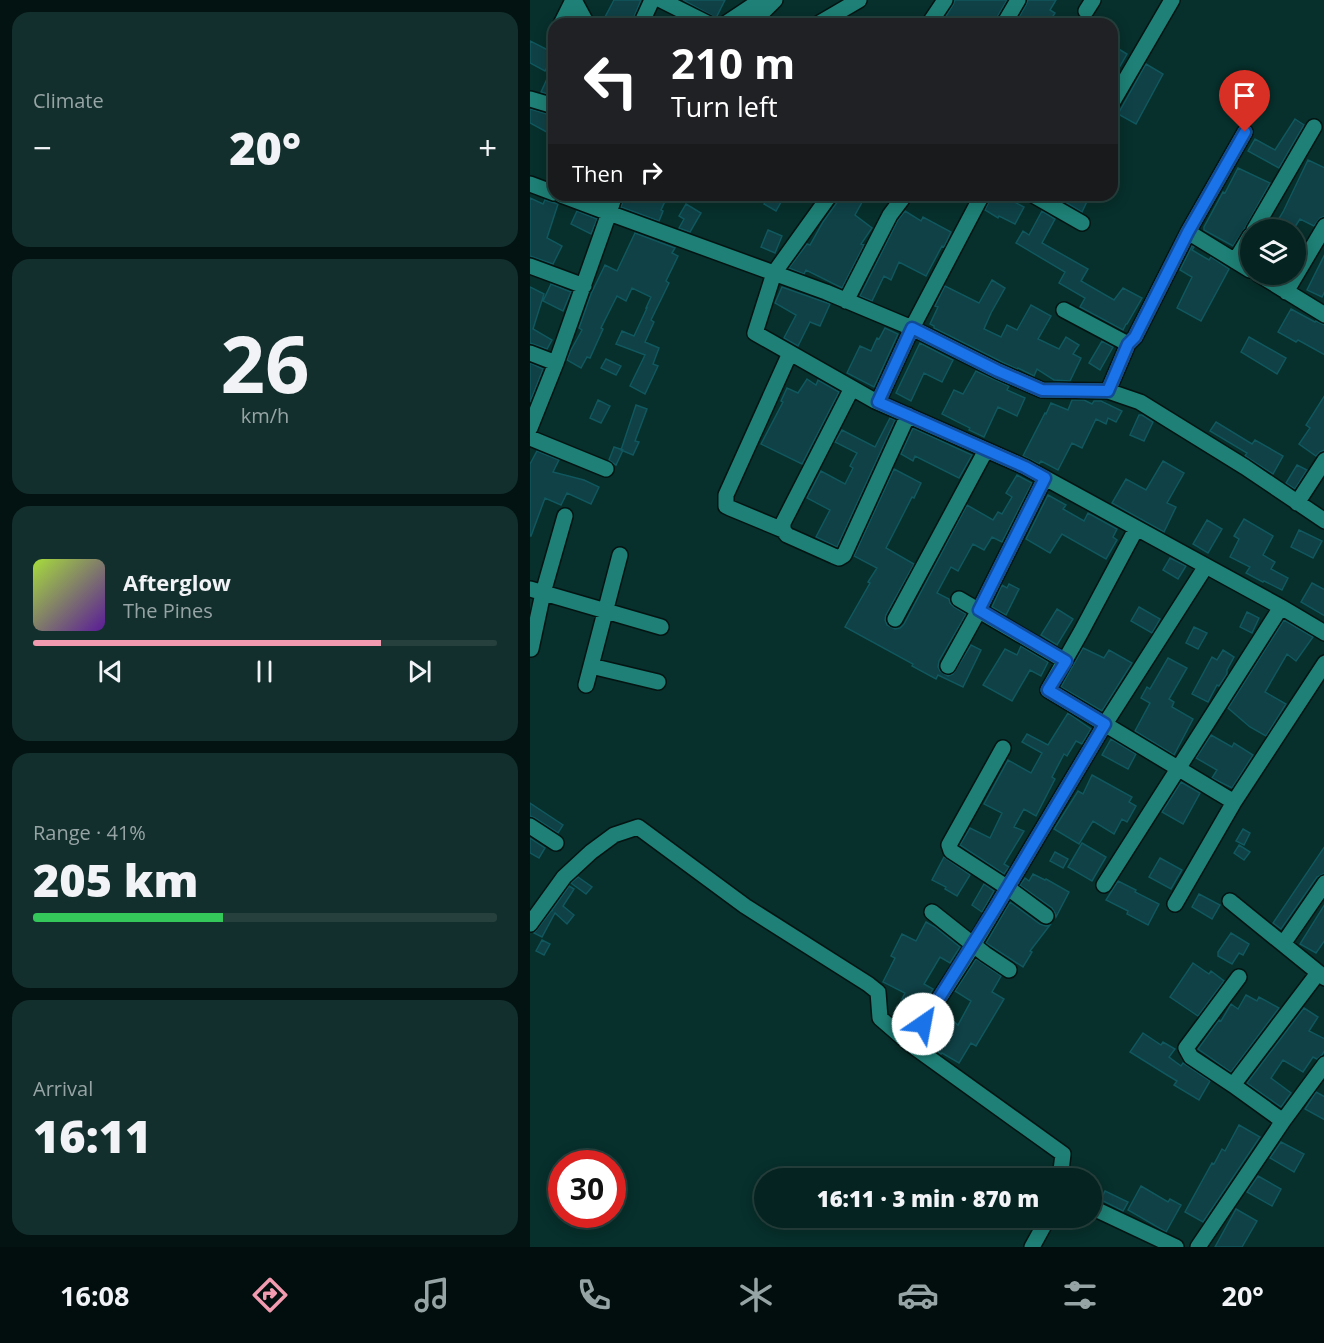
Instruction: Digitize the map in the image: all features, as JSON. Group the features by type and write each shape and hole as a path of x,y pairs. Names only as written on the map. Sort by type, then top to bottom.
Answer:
{"street":[{"path":"564,18 573,0"},
{"path":"573,0 584,18"},
{"path":"644,18 652,0"},
{"path":"661,0 697,18"},
{"path":"828,18 859,0"},
{"path":"933,18 945,0"},
{"path":"1008,18 1018,0"},
{"path":"1118,93 1172,0"},
{"path":"735,18 765,1"},
{"path":"755,18 765,1"},
{"path":"530,99 548,104"},
{"path":"1260,219 1314,127"},
{"path":"1108,391 1128,344 1135,337 1188,232 1245,132"},
{"path":"530,184 548,191"},
{"path":"577,201 826,292 912,328 1042,390 1108,391 1140,402 1245,467 1325,521"},
{"path":"530,428 556,363 613,201"},
{"path":"826,201 774,273 755,333 878,402 1025,467 1325,633"},
{"path":"846,301 890,215 900,201"},
{"path":"878,402 912,328 979,201"},
{"path":"1044,201 1082,223"},
{"path":"1286,292 1325,226"},
{"path":"1188,232 1240,264"},
{"path":"1235,261 1240,253"},
{"path":"530,266 584,286"},
{"path":"1275,285 1325,315"},
{"path":"1064,310 1128,344"},
{"path":"790,352 726,495 726,506 783,530 787,535 839,558 844,555 908,415"},
{"path":"530,353 556,363"},
{"path":"783,530 783,523 852,387"},
{"path":"530,438 606,469"},
{"path":"895,619 986,450"},
{"path":"1297,503 1325,460"},
{"path":"948,666 979,610 1045,478"},
{"path":"531,649 537,591 565,516"},
{"path":"1136,529 1066,661 1048,690 1234,802"},
{"path":"586,686 620,555"},
{"path":"910,1044 974,944 1105,724 1206,566"},
{"path":"537,591 661,627"},
{"path":"959,599 1066,661"},
{"path":"1104,885 1281,607"},
{"path":"1175,904 1234,802 1325,663"},
{"path":"591,666 658,682"},
{"path":"1002,747 949,845 951,851 1046,916"},
{"path":"530,826 556,843"},
{"path":"530,924 564,877 591,852 614,835 638,828 745,906 878,992 880,1018 910,1044 1063,1154 1061,1168"},
{"path":"1283,944 1325,883"},
{"path":"1230,901 1322,976 1233,1085"},
{"path":"932,912 1009,970"},
{"path":"1239,977 1186,1048 1191,1057 1283,1121"},
{"path":"1198,1247 1283,1121 1325,1064"},
{"path":"1102,1212 1176,1247"},
{"path":"1032,1247 1042,1228"}],"building":[{"path":"614,0 641,0 634,18 605,18"},
{"path":"683,0 725,0 716,18"},
{"path":"955,0 1007,0 997,18 945,18"},
{"path":"1028,0 1056,0 1050,10 1055,13 1052,18 1018,18"},
{"path":"530,41 548,50 548,65 545,71 530,63"},
{"path":"1118,49 1127,54 1118,70"},
{"path":"1146,64 1163,74 1136,124 1118,114"},
{"path":"547,79 548,79 548,94 541,92"},
{"path":"530,109 548,114 548,133 530,123"},
{"path":"1295,119 1304,125 1279,168 1248,151 1255,139 1275,150"},
{"path":"1308,160 1325,168 1325,216 1320,218 1314,226 1306,222 1306,219 1279,219"},
{"path":"1238,168 1270,183 1250,219 1240,219 1240,236 1233,246 1204,230 1223,192 1225,193"},
{"path":"530,198 543,204 545,200 558,204 547,238 562,246 553,264 530,256"},
{"path":"623,201 665,201 659,221 621,207"},
{"path":"766,201 782,201 776,211 764,204"},
{"path":"838,201 863,201 855,215 872,228 861,244 864,245 842,288 806,270 804,274 789,268 807,244 810,245"},
{"path":"989,201 1013,201 1024,207 1015,224 985,210"},
{"path":"1063,201 1087,201 1082,212"},
{"path":"686,204 701,213 690,232 679,228 684,219 679,216"},
{"path":"577,211 597,219 591,234 571,224"},
{"path":"905,211 921,221 923,217 951,232 944,247 942,246 926,276 899,262 891,280 884,276 872,301 860,296 898,220"},
{"path":"1042,211 1055,219 1042,243 1088,269 1081,281 1114,300 1123,288 1142,298 1123,330 1080,307 1085,298 1059,283 1065,272 1016,243 1023,231 1029,235"},
{"path":"768,230 782,236 775,253 761,247"},
{"path":"635,233 675,248 672,253 678,256 666,281 669,283 651,320 654,322 645,342 659,348 653,364 658,366 645,394 630,386 645,355 616,344 622,331 634,336 651,297 632,288 626,301 617,296 601,328 603,329 590,358 587,357 581,368 567,360 582,330 579,328 591,294 605,265 617,271"},
{"path":"1192,246 1194,247 1192,250 1209,260 1211,257 1229,269 1201,321 1177,308 1192,277 1180,270"},
{"path":"1325,254 1325,291 1322,297 1307,290"},
{"path":"992,280 1005,288 984,329 1001,337 1007,325 1017,330 1031,305 1051,316 1038,339 1059,349 1066,337 1079,345 1073,354 1081,358 1070,381 1054,380 1037,369 1034,376 930,324 938,307 935,306 945,286 979,303"},
{"path":"551,284 571,292 563,311 543,301"},
{"path":"530,287 544,294 533,329 552,340 547,349 530,343"},
{"path":"782,287 830,304 820,326 810,322 798,346 784,338 796,315 775,303"},
{"path":"1291,309 1325,325 1325,355 1278,332"},
{"path":"885,328 898,334 874,387 847,373 860,346 871,351"},
{"path":"1249,337 1286,358 1277,374 1241,352"},
{"path":"1102,341 1113,347 1100,370 1089,363"},
{"path":"920,343 953,360 942,382 924,373 911,401 896,393"},
{"path":"606,359 621,366 616,375 601,368"},
{"path":"530,363 543,369 530,402"},
{"path":"976,371 1009,386 1007,390 1025,398 1017,416 998,407 984,437 942,414 954,390 963,394"},
{"path":"807,379 816,385 818,380 839,392 802,464 761,444 783,402 781,401 787,388 798,393"},
{"path":"1325,395 1325,450 1316,456 1299,444 1310,428 1306,425"},
{"path":"598,400 610,406 601,423 590,418"},
{"path":"1072,400 1084,400 1092,404 1094,401 1101,401 1122,411 1116,422 1108,418 1106,424 1096,419 1082,448 1072,443 1058,470 1041,461 1039,464 1023,456 1051,403 1068,410"},
{"path":"636,405 647,409 635,441 639,442 633,455 621,450"},
{"path":"1139,415 1153,422 1144,441 1130,435"},
{"path":"890,418 895,420 837,547 816,537 830,510 807,498 821,471 845,484 853,468 850,466 857,453 835,442 842,430 875,447"},
{"path":"1216,422 1252,444 1255,440 1283,456 1273,474 1245,456 1247,453 1210,431"},
{"path":"913,428 972,455 959,478 915,456 913,461 901,454"},
{"path":"614,447 623,450 616,465 609,460"},
{"path":"537,451 559,460 553,472 584,480 599,487 591,504 567,493 561,505 545,498 530,536 530,464"},
{"path":"1163,461 1184,473 1167,503 1176,507 1164,532 1112,503 1126,479 1146,490"},
{"path":"1297,465 1307,470 1295,489 1286,483"},
{"path":"894,469 921,483 886,548 914,564 886,615 887,625 895,629 904,624 967,505 993,520 998,512 1002,514 1012,497 1006,493 1017,475 1032,483 1002,542 992,537 984,550 973,544 958,571 951,567 937,593 949,599 954,607 966,614 939,661 940,671 948,676 953,674 971,645 981,650 963,687 938,675 936,679 845,627 877,568 854,556"},
{"path":"1048,495 1066,505 1063,509 1084,521 1088,513 1117,529 1113,537 1117,540 1106,559 1062,534 1050,553 1026,539"},
{"path":"1244,519 1273,536 1263,555 1275,562 1271,569 1288,578 1282,590 1246,573 1250,567 1230,557 1239,539 1234,536"},
{"path":"1207,520 1222,529 1208,553 1193,544"},
{"path":"1299,530 1322,541 1313,558 1291,547"},
{"path":"1170,558 1186,566 1178,579 1163,570"},
{"path":"1312,583 1325,590 1325,616 1301,602"},
{"path":"1009,584 1019,589 1006,615 992,607 1002,585 1007,588"},
{"path":"1139,607 1160,619 1152,633 1131,621"},
{"path":"1057,609 1073,619 1057,645 1041,635"},
{"path":"1247,612 1259,618 1252,633 1240,627"},
{"path":"1284,620 1313,637 1296,661 1287,654 1265,692 1286,704 1266,736 1250,727 1228,708"},
{"path":"1194,627 1207,633 1198,649 1186,643"},
{"path":"1021,646 1048,662 1041,676 1030,670 1012,701 983,685 1005,649 1017,655"},
{"path":"1083,648 1104,658 1109,650 1132,663 1102,711 1061,687"},
{"path":"1223,650 1234,657 1227,674 1219,686 1217,685 1208,702 1192,694 1212,657 1217,660"},
{"path":"1168,658 1187,668 1169,699 1174,702 1172,707 1193,719 1174,755 1135,731 1150,703 1141,698 1147,687 1150,689"},
{"path":"1068,713 1091,729 1082,744 1076,741 1067,756 1064,754 1052,777 1055,779 1036,816 1024,809 1014,827 1024,831 1004,864 1009,867 1004,874 960,845 970,828 990,838 1002,813 984,804 1008,760 1031,773 1042,753 1022,742 1027,734 1048,745"},
{"path":"1211,735 1232,747 1234,743 1253,755 1232,788 1212,778 1217,770 1196,758"},
{"path":"1111,739 1136,754 1128,769 1102,755"},
{"path":"1092,775 1132,797 1129,802 1136,806 1127,822 1122,819 1114,834 1093,821 1079,844 1054,829 1078,791 1083,794"},
{"path":"1181,782 1200,793 1183,824 1162,812"},
{"path":"530,803 563,825 558,833 530,816"},
{"path":"1243,829 1250,833 1244,845 1236,841"},
{"path":"530,838 545,848 539,858 530,853"},
{"path":"1082,843 1106,857 1092,881 1068,867"},
{"path":"1239,845 1250,852 1244,860 1234,853"},
{"path":"1325,846 1325,873 1317,877 1281,929 1273,923"},
{"path":"1055,852 1068,859 1063,868 1050,861"},
{"path":"944,857 970,875 957,896 932,880"},
{"path":"1160,858 1182,870 1171,889 1149,877"},
{"path":"1033,874 1069,892 1056,917 1052,908 1020,885 1025,878 1029,881"},
{"path":"578,877 592,887 586,894 571,883"},
{"path":"1118,881 1159,904 1148,925 1127,914 1128,911 1106,900"},
{"path":"984,884 994,891 982,912 972,905"},
{"path":"569,886 574,889 563,906 574,915 567,924 555,913 542,937 534,933"},
{"path":"1199,894 1220,905 1212,919 1192,907"},
{"path":"1010,902 1040,924 1050,925 1030,951 1032,952 1023,967 986,943"},
{"path":"1325,904 1325,940 1316,953 1300,944"},
{"path":"926,922 960,947 950,963 940,957 924,984 933,989 908,1029 898,1021 908,1003 902,999 905,993 883,982 895,958 891,956 902,934 916,941"},
{"path":"1231,933 1249,944 1243,955 1239,953 1232,964 1218,956 1218,952"},
{"path":"542,940 550,944 544,955 536,951"},
{"path":"976,959 1001,976 992,992 1004,999 976,1046 971,1043 959,1063 923,1041 936,1022 940,1025 947,1016 958,1025 971,1001 955,991"},
{"path":"1193,963 1209,974 1211,971 1224,981 1198,1016 1170,997"},
{"path":"1246,995 1257,1001 1259,997 1279,1008 1231,1072 1198,1049 1219,1020 1221,1021 1231,1004 1238,1009"},
{"path":"1304,1008 1318,1017 1309,1031 1325,1039 1325,1050 1317,1059 1313,1057 1303,1072 1283,1060 1271,1078 1291,1093 1281,1107 1247,1083"},
{"path":"1143,1033 1161,1045 1163,1042 1175,1049 1169,1057 1181,1066 1183,1063 1210,1081 1199,1100 1174,1085 1177,1081 1130,1052"},
{"path":"1316,1092 1325,1097 1325,1120 1305,1109"},
{"path":"1239,1125 1260,1137 1203,1222 1185,1212 1212,1163 1214,1164 1222,1149 1225,1151"},
{"path":"1281,1142 1304,1154 1294,1172 1270,1158"},
{"path":"1258,1176 1281,1189 1272,1206 1247,1192"},
{"path":"1141,1186 1168,1202 1170,1199 1181,1205 1166,1232 1128,1210"},
{"path":"1105,1191 1128,1202 1123,1211 1102,1200"},
{"path":"1236,1209 1257,1221 1242,1247 1215,1247"}],"route":[{"path":"923,1024 974,944 1105,724 1048,690 1066,661 979,610 1045,478 878,402 912,328 1042,390 1108,391 1128,344 1135,337 1188,232 1245,132"}]}
